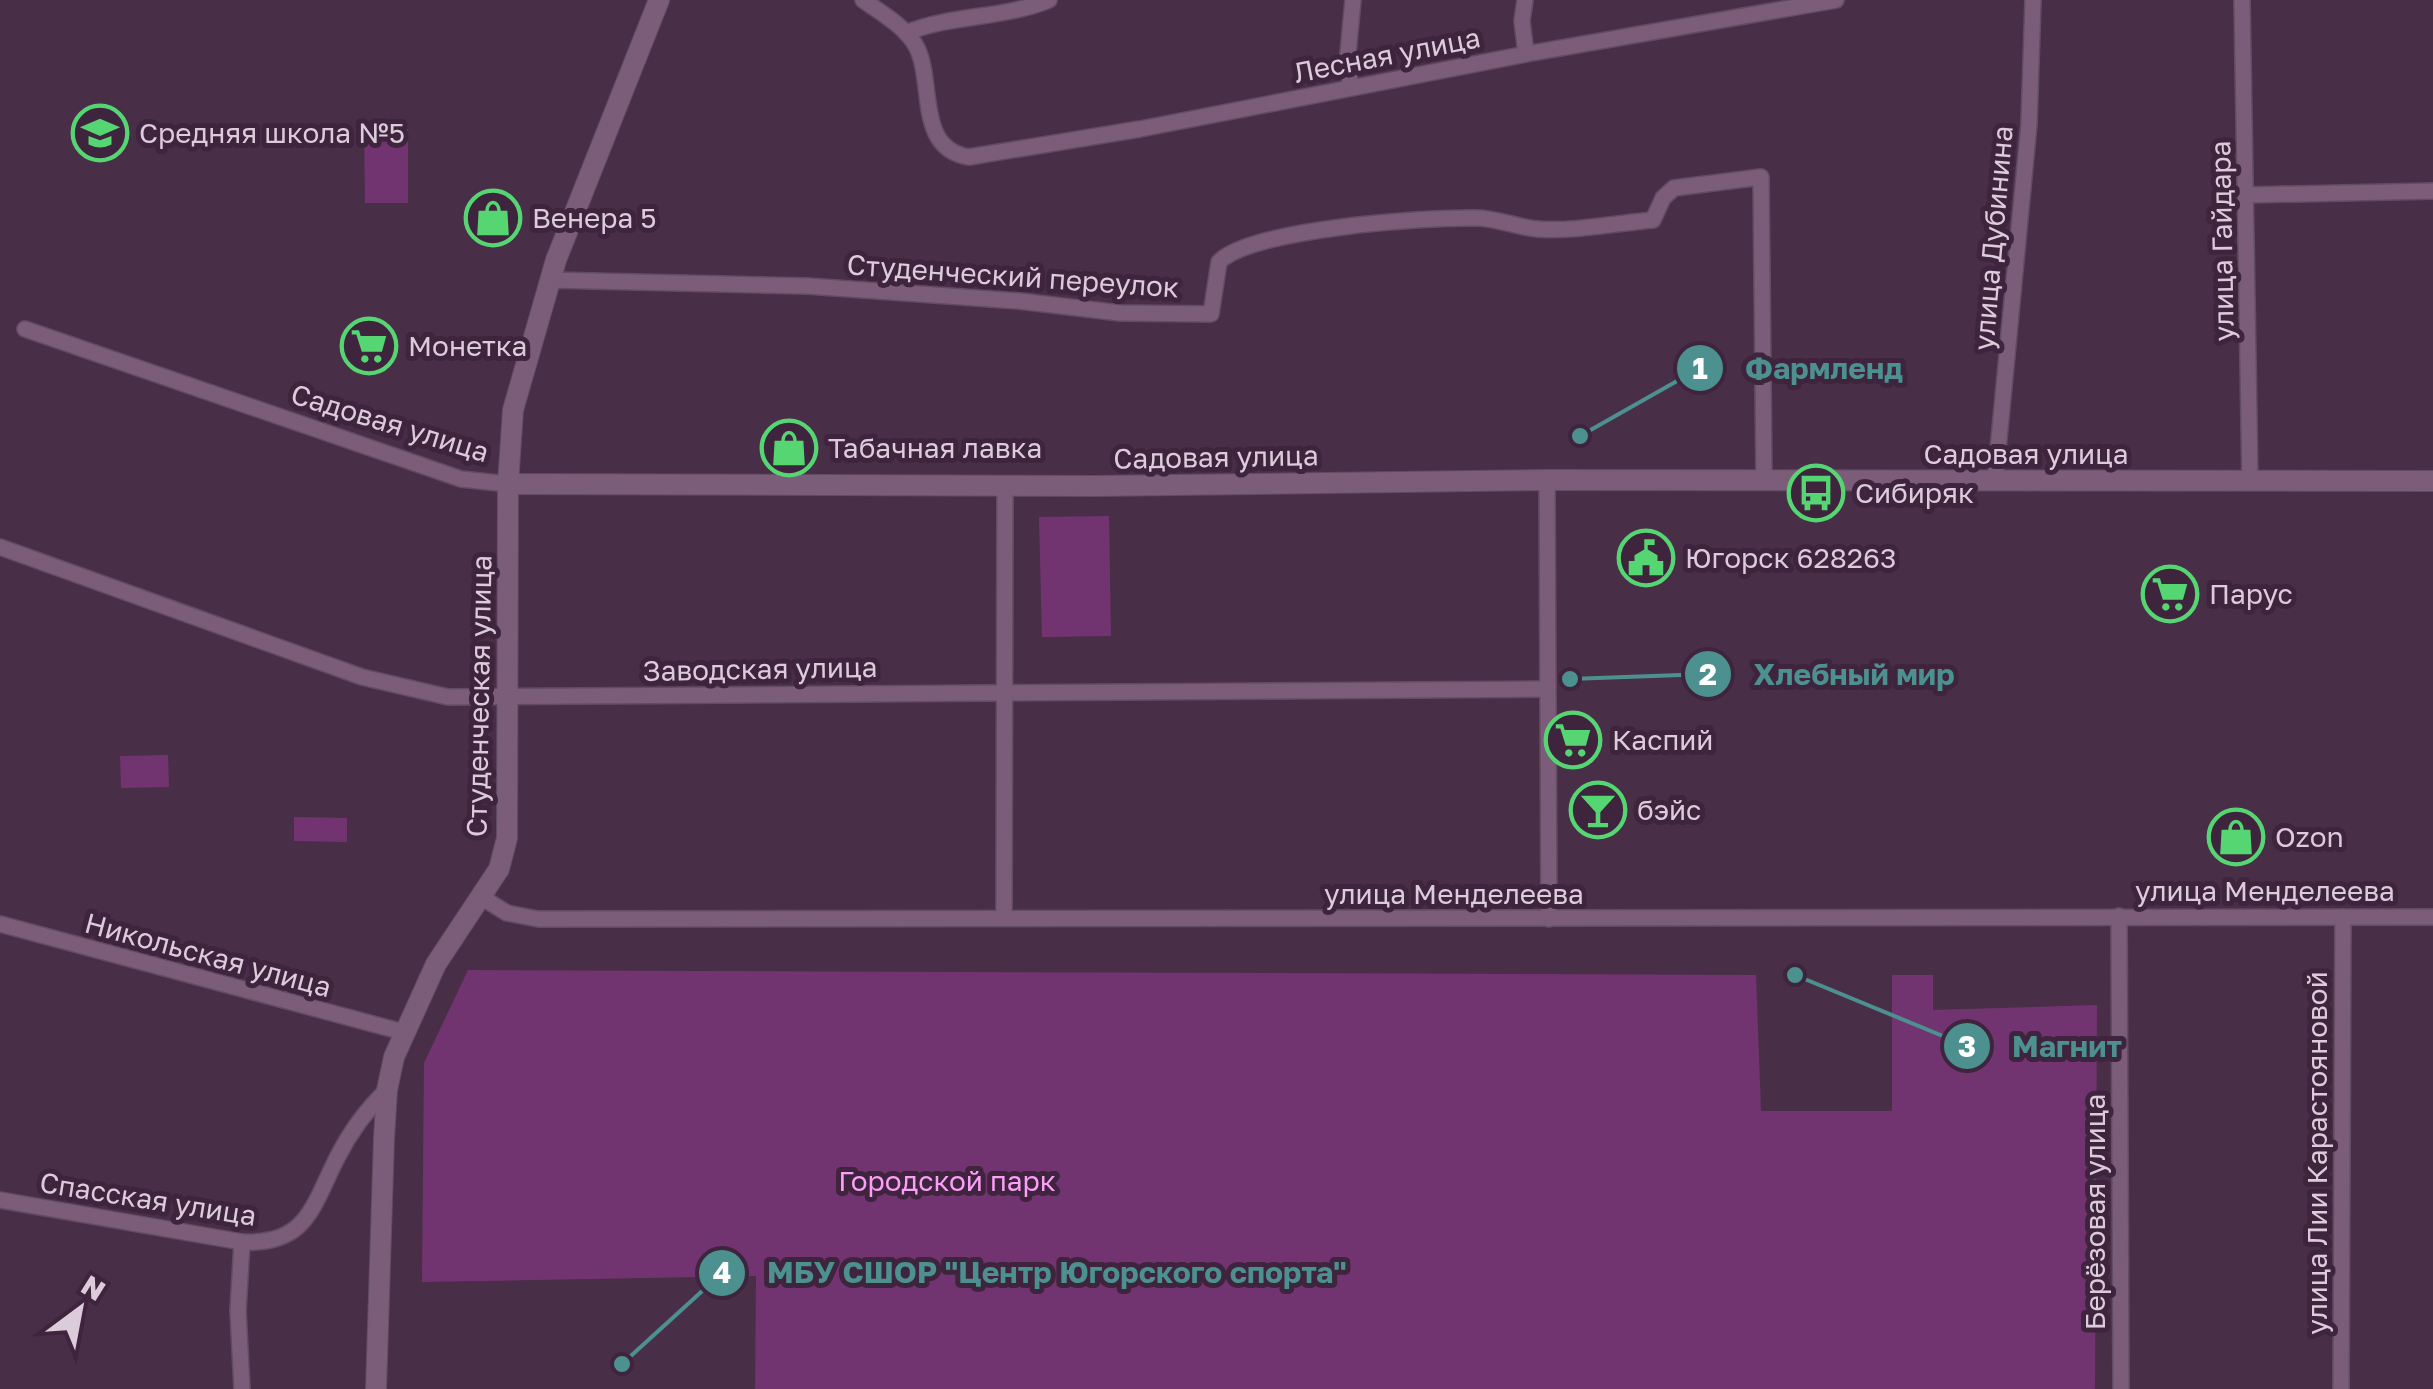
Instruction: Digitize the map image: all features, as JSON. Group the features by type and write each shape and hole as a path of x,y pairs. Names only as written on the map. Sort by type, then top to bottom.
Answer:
{"street":[{"name":"Студенческая улица","path":"376,1389 386,1090 403,1032 436,964 499,869 508,838 508,484 512,410 549,280 659,0"},
{"path":"863,0 906,33 948,19 1015,12 1049,0"},
{"path":"1351,87 1347,64 1353,0"},
{"path":"1525,0 1522,21 1526,54"},
{"name":"Лесная улица","path":"906,33 921,62 933,127 950,150 961,156 986,156 1804,2 1836,0"},
{"name":"улица Дубинина","path":"1995,480 2029,124 2032,0"},
{"name":"улица Гайдара","path":"2242,0 2250,482"},
{"name":"Студенческий переулок","path":"549,280 807,286 1019,300 1120,313 1211,314 1220,262 1240,247 1339,228 1412,221 1479,218 1538,229 1653,220 1663,198 1674,188 1761,177 1764,480"},
{"path":"2247,195 2433,191"},
{"name":"Садовая улица","path":"25,328 460,479 508,484 2433,481"},
{"path":"1547,480 1548,919"},
{"path":"1004,918 1005,486"},
{"name":"Заводская улица","path":"0,546 393,687 448,697 1546,689"},
{"name":"улица Менделеева","path":"481,897 507,912 538,919 2433,917"},
{"name":"Берёзовая улица","path":"2120,916 2121,1389"},
{"name":"улица Лии Карастояновой","path":"2342,1389 2343,917"},
{"name":"Никольская улица","path":"0,924 403,1032"},
{"name":"Спасская улица","path":"0,1200 242,1242 282,1239 310,1213 351,1133 386,1090"},
{"path":"242,1242 238,1312 242,1389"}],"green space":[{"path":"364,129 408,129 408,203 365,203"},
{"path":"1109,516 1111,636 1042,637 1039,517"},
{"path":"168,755 169,787 121,788 120,756"},
{"path":"294,817 347,818 347,842 294,841"},
{"name":"Городской парк","path":"468,970 1756,975 1761,1111 1892,1111 1892,975 1933,975 1933,1010 2097,1005 2095,1389 755,1389 756,1276 422,1282 424,1063"}],"place":[{"name":"Средняя школа №5","path":"100,133"},
{"name":"Венера 5","path":"493,218"},
{"name":"Монетка","path":"369,346"},
{"name":"Фармленд","path":"1580,436"},
{"name":"Табачная лавка","path":"789,448"},
{"name":"Сибиряк","path":"1816,493"},
{"name":"Югорск 628263","path":"1646,558"},
{"name":"Парус","path":"2170,594"},
{"name":"Хлебный мир","path":"1570,679"},
{"name":"Каспий","path":"1573,740"},
{"name":"бэйс","path":"1598,810"},
{"name":"Ozon","path":"2236,837"},
{"name":"Магнит","path":"1795,975"},
{"name":"МБУ СШОР \"Центр Югорского спорта\"","path":"622,1364"}]}
